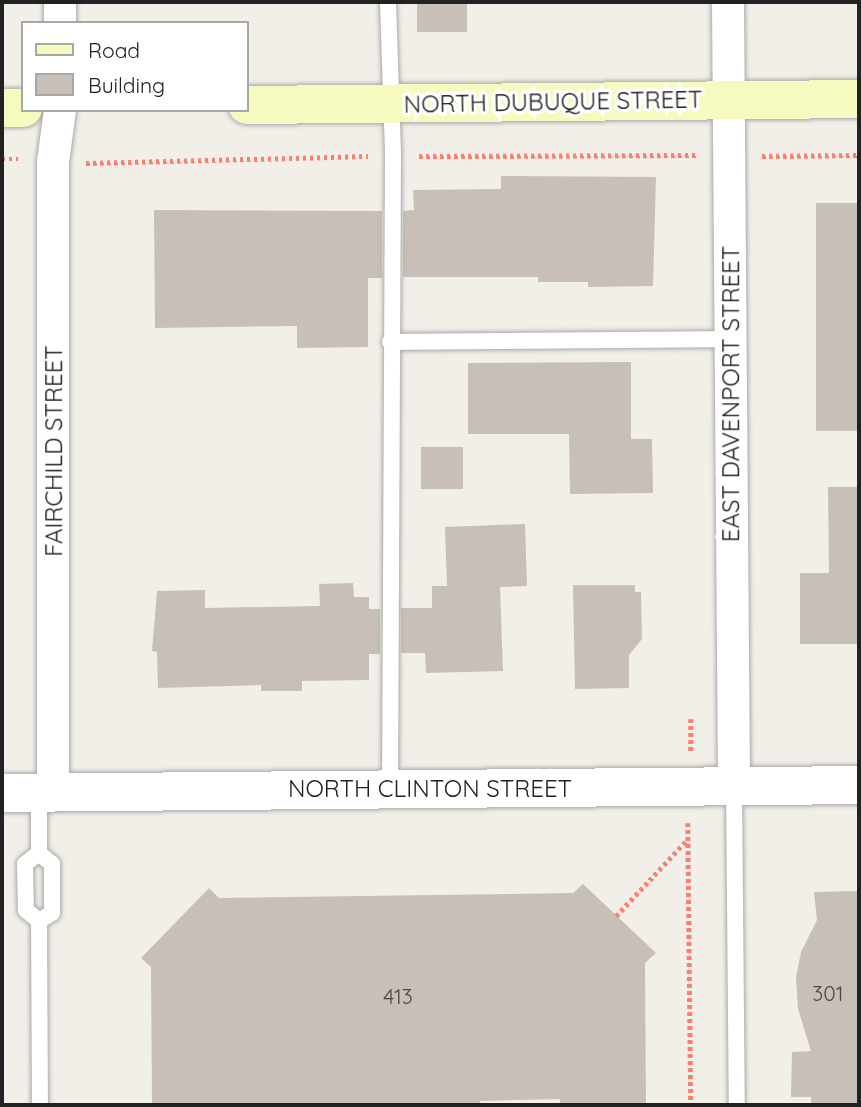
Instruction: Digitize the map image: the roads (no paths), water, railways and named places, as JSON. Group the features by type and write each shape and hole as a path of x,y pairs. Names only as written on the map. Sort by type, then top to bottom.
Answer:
{"main road":[{"name":"NORTH DUBUQUE STREET","path":"248,105 859,99"},
{"path":"2,108 21,107"}],"street":[{"path":"60,2 60,21"},
{"name":"EAST DAVENPORT STREET","path":"728,2 734,786"},
{"name":"FAIRCHILD STREET","path":"31,792 53,162 60,112"},
{"name":"NORTH CLINTON STREET","path":"31,792 859,785"}],"lane":[{"path":"388,2 389,104 393,156 390,342 390,789"},
{"path":"390,342 731,339"},
{"path":"734,786 738,839 737,1105"},
{"path":"31,792 38,853 52,864 52,913 38,921"},
{"path":"38,853 25,864 26,911 38,921 40,1105"}]}
